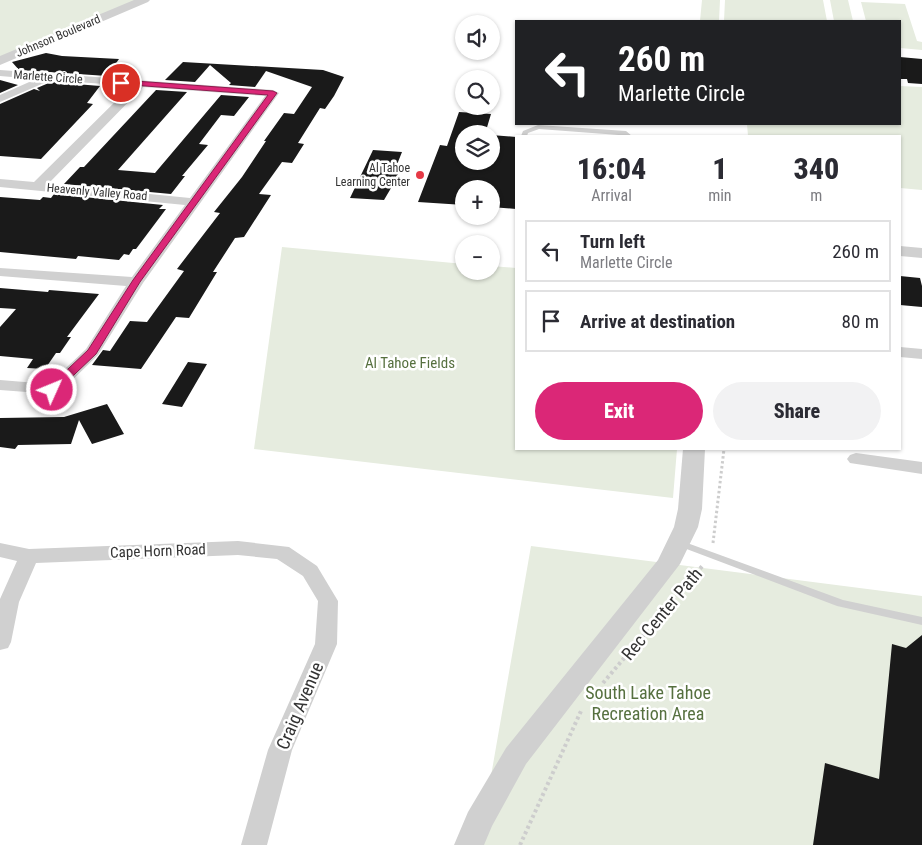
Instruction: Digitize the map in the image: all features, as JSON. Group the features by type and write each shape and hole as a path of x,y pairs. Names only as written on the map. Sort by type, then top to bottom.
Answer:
{"street":[{"name":"Johnson Boulevard","path":"0,61 144,0"},
{"name":"Marlette Circle","path":"0,73 273,93 136,282 92,352 52,390 0,384"},
{"path":"0,99 50,77"},
{"path":"37,186 138,84"},
{"name":"Heavenly Valley Road","path":"0,183 193,202"},
{"path":"901,251 922,253"},
{"path":"0,272 136,282"},
{"path":"901,352 922,354"},
{"path":"469,845 483,814 516,756 653,585 679,543 690,509 694,450"},
{"path":"856,459 922,468"},
{"name":"Cape Horn Road","path":"0,550 29,556 238,548 282,552 310,571"},
{"path":"0,642 9,602 29,556"},
{"name":"Craig Avenue","path":"254,845 280,750 326,644 328,601 310,571"}],"lane":[{"path":"524,135 525,132 538,126 626,133 629,135"},
{"path":"679,543 841,603 922,621"}],"path":[{"name":"Rec Center Path","path":"601,686 712,555 724,450"},
{"path":"520,845 582,707"}],"green space":[{"path":"0,0 137,0 0,59"},
{"path":"702,0 720,0 719,20 700,20"},
{"path":"725,0 823,0 827,20 724,20"},
{"path":"830,0 848,0 853,20 834,20"},
{"path":"861,2 905,4 917,41 922,42 922,50 901,48 901,20 866,20"},
{"path":"901,86 922,87 922,190 901,188 901,135 748,135 747,125 901,125"},
{"name":"Al Tahoe Fields","path":"282,247 455,263 455,280 500,280 500,267 515,268 515,450 677,450 673,498 254,449"},
{"name":"South Lake Tahoe Recreation Area","path":"531,546 922,596 922,845 479,845"}],"building":[{"path":"46,53 62,56 119,59 107,76 19,70 12,62"},
{"path":"901,57 922,59 922,84 908,83 907,79 901,79"},
{"path":"183,62 323,70 344,77 325,109 320,108 298,143 304,144 292,163 282,162 259,194 271,195 244,237 235,238 213,272 217,272 189,318 176,317 141,369 92,365 103,350 110,351 130,321 147,322 184,271 177,269 220,213 214,212 242,177 284,113 294,114 312,87 266,71 255,87 229,85 231,83 210,65 195,82 165,80"},
{"path":"0,80 18,85 0,93"},
{"path":"51,82 100,86 87,103 93,104 41,159 0,156 0,104 34,89 40,91 37,88"},
{"path":"156,90 187,92 118,170 155,173 221,95 249,97 234,116 221,115 199,144 208,145 182,176 185,176 171,194 64,184 80,167 84,167"},
{"path":"458,115 491,115 488,125 455,125 455,170 500,170 500,136 515,137 515,209 500,208 500,180 455,180 455,204 418,202 440,145 447,146"},
{"path":"373,150 402,152 396,167 401,167 394,183 384,200 350,198"},
{"path":"54,194 163,205 159,209 166,209 136,249 133,249 129,255 124,254 119,260 78,256 76,259 0,252 0,197 40,200 43,197 51,198"},
{"path":"901,276 920,278 922,307 901,305"},
{"path":"0,288 99,294 67,337 71,337 60,353 56,353 45,369 27,368 33,359 0,356 0,327 16,309 0,308"},
{"path":"188,362 207,364 182,407 162,404"},
{"path":"107,404 124,434 92,444 79,420 71,444 18,445 15,449 0,447 0,418 64,417"},
{"path":"922,635 922,845 813,845 825,763 879,779 892,644 906,648"}],"place":[{"name":"Al Tahoe Learning Center","path":"420,175"}],"route":[{"path":"52,390 92,352 136,282 273,93 121,83"}]}
